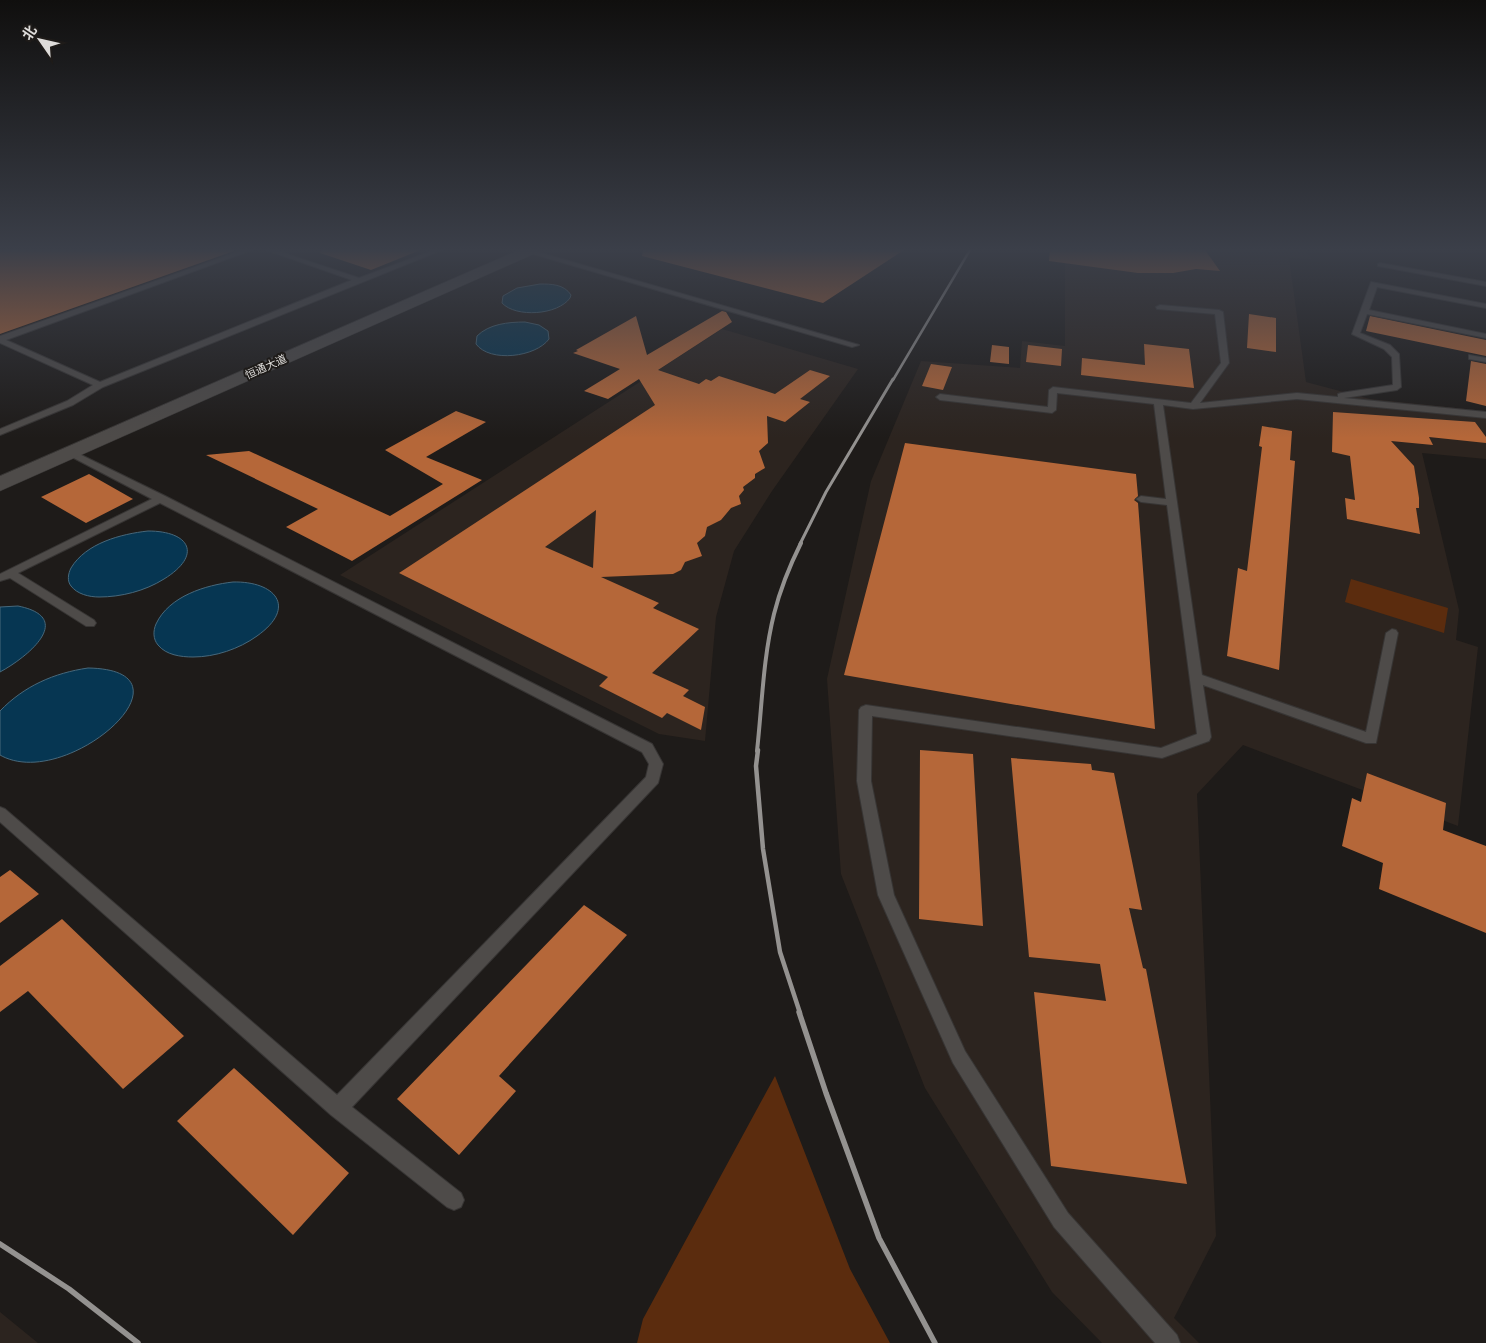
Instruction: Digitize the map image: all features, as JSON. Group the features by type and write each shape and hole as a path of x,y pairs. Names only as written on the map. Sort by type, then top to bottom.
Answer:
{"main road":[{"name":"恒通大道","path":"0,468 358,313"},
{"name":"恒通大道","path":"0,484 388,313"}],"lane":[{"path":"0,340 76,313"},
{"path":"0,432 70,403 100,385 278,313"},
{"path":"744,313 855,345"},
{"path":"1193,406 1225,362 1219,313"},
{"path":"1324,398 1397,387 1396,356 1386,348 1356,334 1363,313"},
{"path":"1372,313 1486,336"},
{"path":"0,340 100,385"},
{"path":"1472,357 1486,360"},
{"path":"940,397 1052,410 1053,390 1193,406 1297,396 1486,415"},
{"path":"1158,402 1204,736 1162,753 866,710 864,781 886,895 959,1057 1061,1220 1169,1343"},
{"path":"71,452 647,748 656,764 653,779 338,1108"},
{"path":"5,576 161,498"},
{"path":"1141,499 1172,503"},
{"path":"5,576 90,623"},
{"path":"1196,678 1370,738 1392,633"},
{"path":"0,813 338,1108 454,1200"}],"shaded area":[{"path":"1065,313 1296,313 1306,382 1370,399 1486,411 1486,459 1422,453 1459,610 1456,640 1478,647 1458,826 1243,745 1197,794 1216,1236 1174,1318 1199,1343 1102,1343 1052,1292 925,1088 841,874 827,679 871,481 921,361 1020,368 1022,341 1065,346"},
{"path":"722,329 858,369 772,491 734,551 716,617 705,741 659,734 340,575"},
{"path":"1351,579 1448,608 1444,633 1345,602"},
{"path":"775,1076 850,1269 890,1343 637,1343 643,1319"},
{"path":"0,1312 38,1343 0,1343"}],"water":[{"path":"525,322 539,325 548,331 549,339 543,345 524,354 502,356 491,354 476,344 477,336 493,326"},
{"path":"148,531 174,535 182,540 186,546 187,553 184,561 164,579 141,590 107,597 95,597 84,594 76,591 71,586 68,580 70,570 86,552 116,537"},
{"path":"233,582 260,586 270,591 276,598 278,606 276,615 269,625 257,636 242,645 226,651 201,657 174,655 165,651 156,643 154,632 156,624 170,606 179,599 200,589"},
{"path":"18,606 35,612 44,619 45,628 41,638 33,648 11,666 0,672 0,607"},
{"path":"88,668 121,674 133,688 129,706 113,726 88,745 58,758 28,762 0,755 0,711 9,702 40,682 63,673"}],"building":[{"path":"0,313 60,313 0,334"},
{"path":"719,313 726,313 732,322 658,370 699,384 706,379 711,381 719,376 775,394 810,370 830,376 800,399 810,402 785,422 767,416 768,443 759,451 765,468 755,474 755,478 743,487 744,490 739,496 741,504 731,508 721,520 707,527 705,536 697,543 702,556 685,562 681,570 673,574 601,577 659,603 653,608 699,629 652,673 689,690 683,696 705,707 701,730 667,713 662,718 599,686 608,677 399,573 655,405 639,379 608,399 584,391 620,369 573,353 636,316 647,355","holes":["596,510 593,568 545,547"]},
{"path":"1249,314 1276,318 1276,352 1247,348"},
{"path":"1370,316 1486,340 1486,356 1366,331"},
{"path":"1144,344 1189,349 1194,388 1081,375 1082,358 1145,365"},
{"path":"992,345 1009,347 1009,364 990,362"},
{"path":"1028,345 1062,349 1061,366 1026,362"},
{"path":"1471,361 1486,364 1486,406 1466,401"},
{"path":"931,364 952,367 943,390 922,386"},
{"path":"456,411 486,422 426,457 482,480 352,561 286,527 318,509 206,455 249,451 390,516 443,484 385,450"},
{"path":"1333,412 1475,422 1486,437 1486,443 1429,437 1433,445 1391,441 1414,466 1419,498 1419,508 1416,508 1420,534 1347,519 1345,498 1355,500 1350,456 1332,452"},
{"path":"1262,426 1292,431 1290,460 1295,461 1279,670 1227,656 1238,568 1247,571 1262,447 1259,446"},
{"path":"905,443 1136,474 1138,496 1134,500 1138,503 1155,729 844,675"},
{"path":"89,474 133,499 86,523 41,497"},
{"path":"920,750 973,754 983,926 919,919"},
{"path":"1011,758 1091,764 1092,770 1114,773 1142,910 1129,908 1143,968 1146,969 1187,1184 1051,1166 1034,992 1106,1001 1100,964 1029,957"},
{"path":"1367,773 1446,803 1443,830 1486,846 1486,933 1379,889 1383,863 1342,846 1352,798 1361,802"},
{"path":"10,870 39,894 0,923 0,877"},
{"path":"584,905 627,935 499,1076 516,1091 459,1155 397,1099"},
{"path":"62,919 184,1036 123,1089 28,991 0,1012 0,966"},
{"path":"234,1068 349,1173 293,1235 177,1121"}],"railway":[{"path":"893,380 933,313"},
{"path":"800,544 826,492 893,379"},
{"path":"757,751 770,631 782,587 801,543"},
{"path":"758,750 756,766 763,849 780,952 800,1013"},
{"path":"799,1012 826,1093 879,1238 935,1343"},
{"path":"0,1244 69,1289 138,1343"}]}
